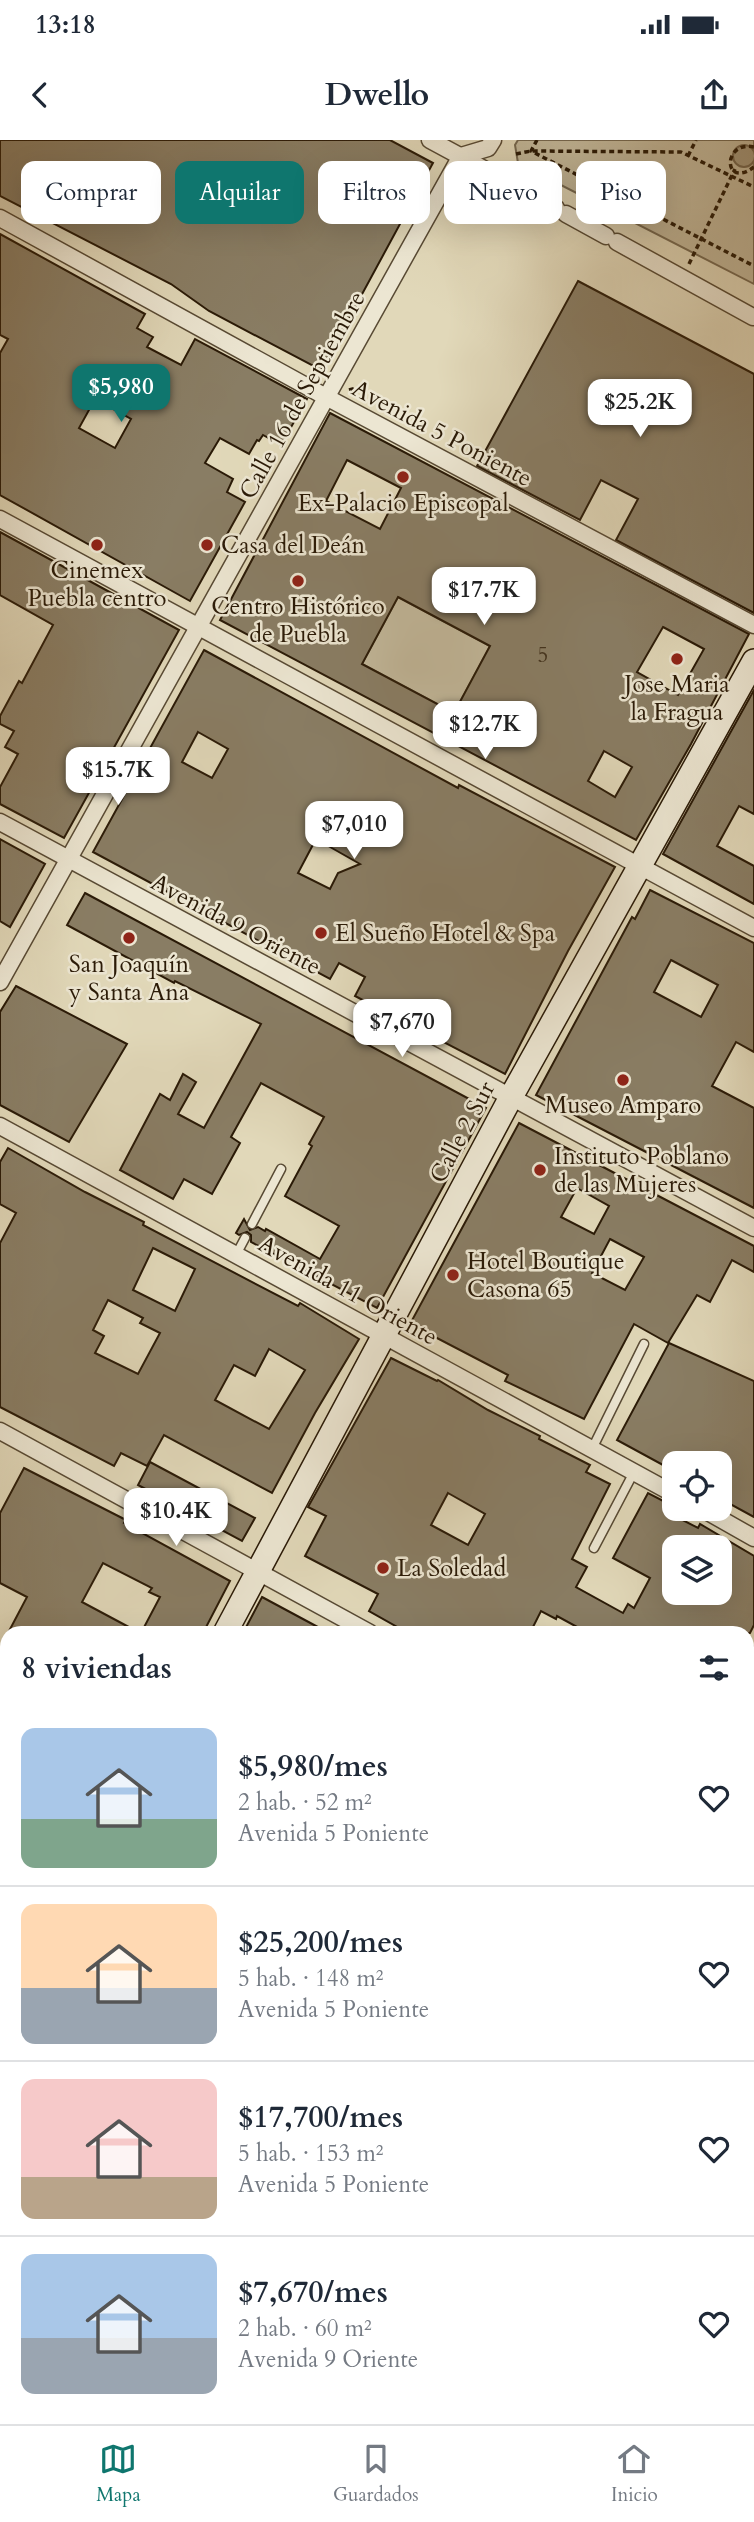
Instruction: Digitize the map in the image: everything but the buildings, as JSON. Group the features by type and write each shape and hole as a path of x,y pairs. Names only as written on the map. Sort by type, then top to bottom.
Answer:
{"street":[{"path":"430,140 754,318"},
{"path":"461,156 488,148 494,140"},
{"name":"Calle 16 de Septiembre","path":"0,982 461,156"},
{"name":"Avenida 5 Poniente","path":"0,218 326,397 754,625"},
{"path":"0,519 202,621 754,928"},
{"name":"Calle 2 Sur","path":"229,1626 511,1097 754,661"},
{"name":"Avenida 9 Oriente","path":"0,822 754,1228"},
{"name":"Avenida 11 Oriente","path":"0,1126 662,1487"},
{"path":"0,1432 357,1626"},
{"path":"724,1521 754,1538"}],"lane":[{"path":"253,1224 281,1169"},
{"path":"236,1255 245,1238"},
{"path":"592,1450 644,1344"},
{"path":"594,1548 634,1472"}],"path":[{"path":"531,150 537,140"},
{"path":"688,156 696,140"},
{"path":"754,147 749,142 740,142 730,152 730,161 735,169 744,172 754,167"},
{"path":"531,150 754,266"},
{"path":"516,154 531,150 681,152 754,187"},
{"path":"694,254 735,169"}],"shaded area":[{"path":"518,140 754,140 754,284 637,224 666,224 666,161 576,161 576,193 562,186 562,161 518,161 515,145"},
{"path":"744,145 754,152 755,156 748,166 744,167 734,160 733,156 740,146"},
{"path":"398,597 490,646 454,713 362,664"}],"place":[{"name":"Ex-Palacio Episcopal","path":"403,477"},
{"name":"Cinemex Puebla centro","path":"97,545"},
{"name":"Casa del Deán","path":"207,545"},
{"name":"Centro Histórico de Puebla","path":"298,581"},
{"name":"Jose Maria la Fragua","path":"677,659"},
{"name":"El Sueño Hotel & Spa","path":"321,933"},
{"name":"San Joaquín y Santa Ana","path":"129,938"},
{"name":"Museo Amparo","path":"623,1080"},
{"name":"Instituto Poblano de las Mujeres","path":"540,1170"},
{"name":"Hotel Boutique Casona 65","path":"453,1275"},
{"name":"La Soledad","path":"383,1568"}]}
